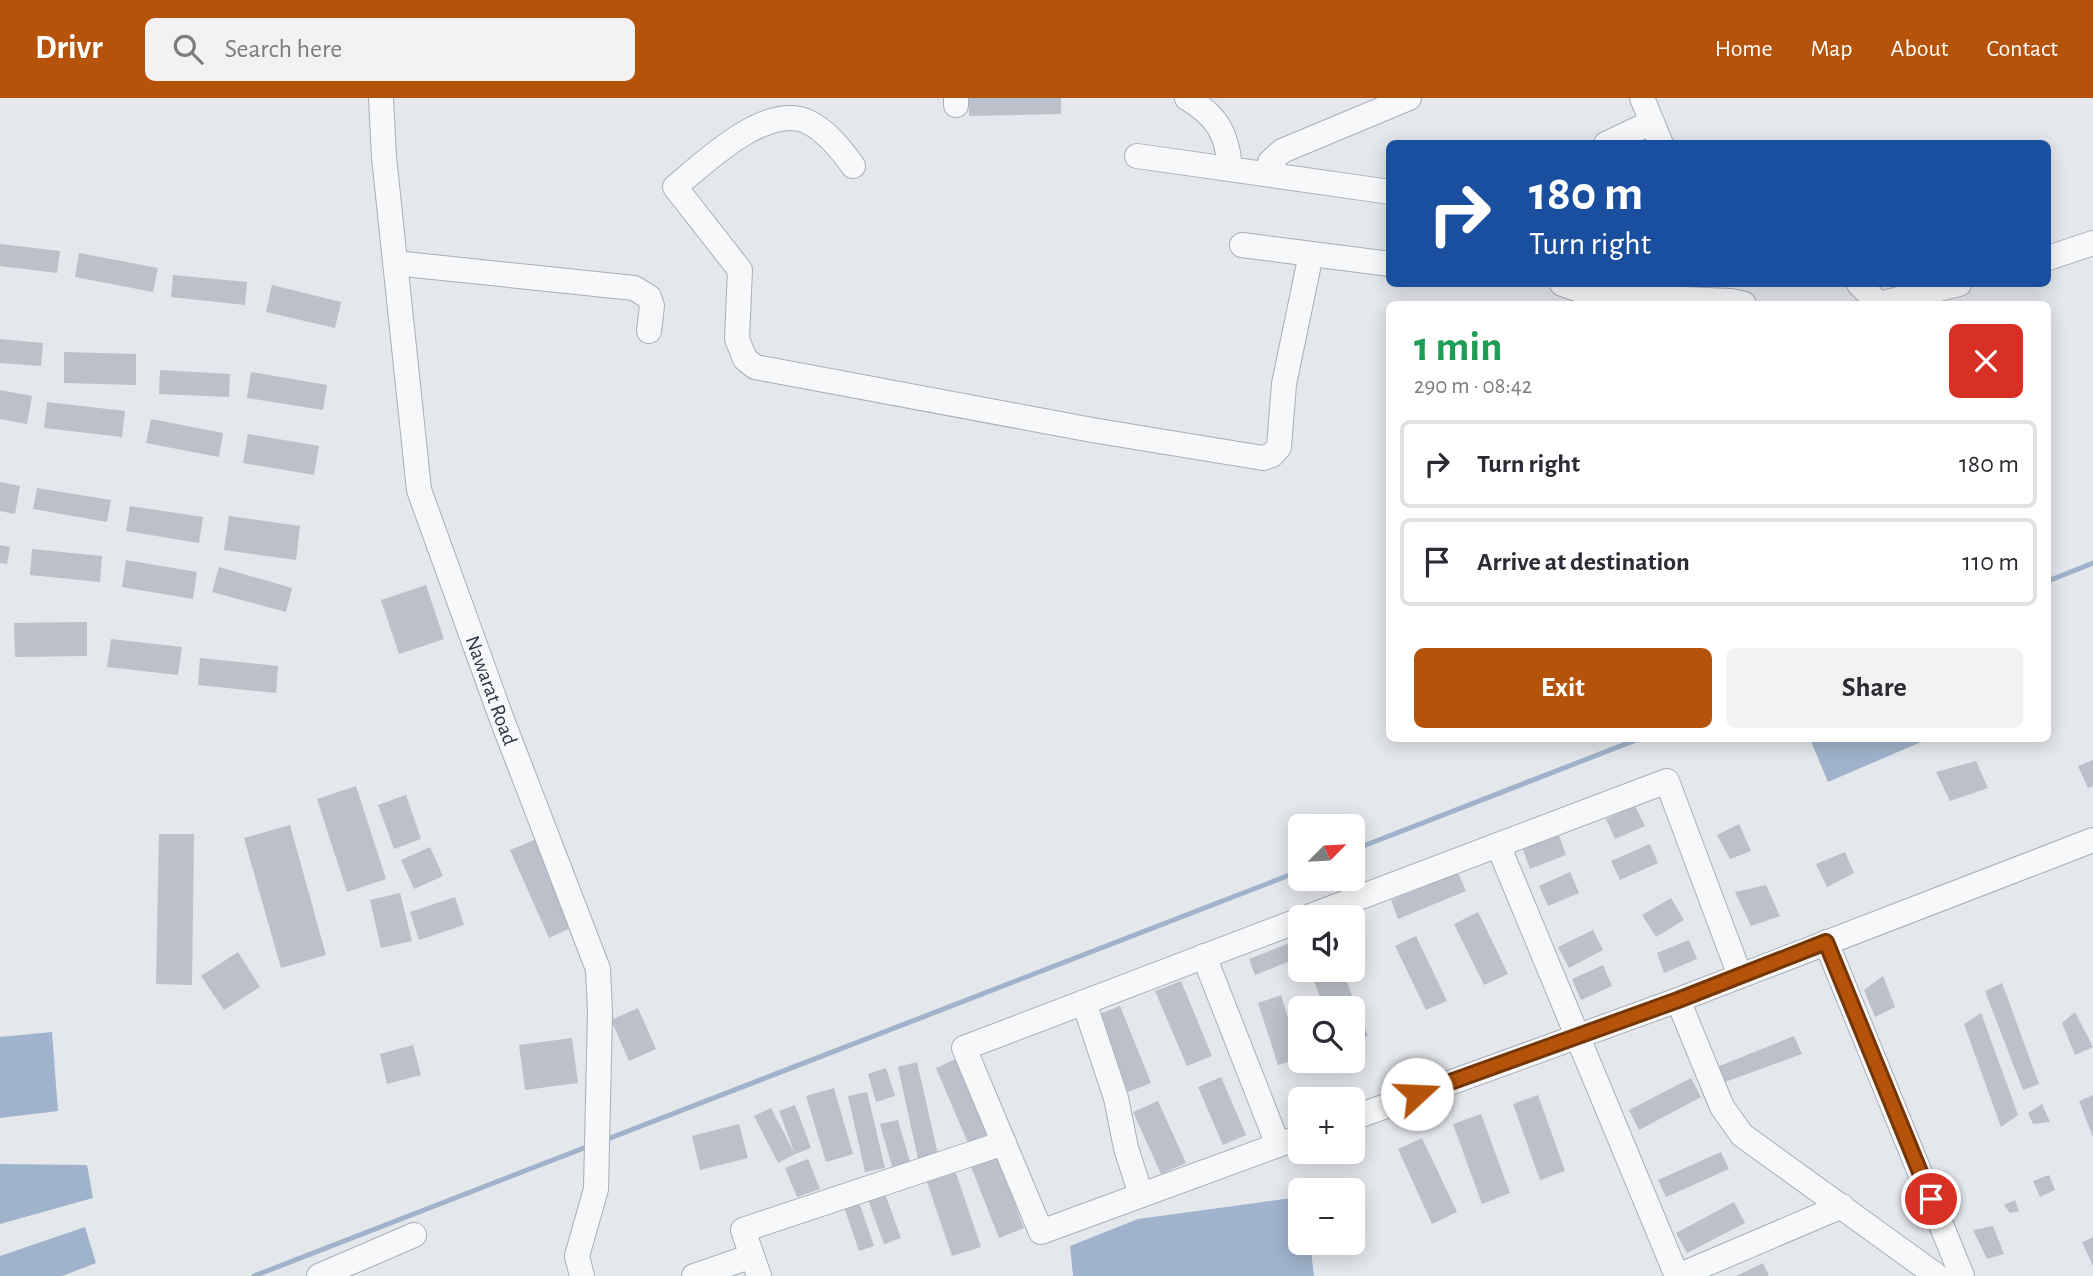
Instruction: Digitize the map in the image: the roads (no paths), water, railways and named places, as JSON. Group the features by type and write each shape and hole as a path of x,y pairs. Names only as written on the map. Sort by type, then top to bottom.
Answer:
{"street":[{"name":"Nawarat Road","path":"381,98 384,157 419,490 501,717 598,969 600,1012 597,1189 577,1256 582,1276"},
{"path":"1187,98 1212,115 1222,131 1230,167"},
{"path":"1268,173 1270,162 1282,151 1409,98"},
{"path":"1624,140 1656,133 1642,98"},
{"path":"853,166 824,132 807,121 790,117 771,120 745,133 675,187 740,270 737,339 746,359 755,367 1092,430 1263,458 1272,455 1279,447 1284,383 1311,254"},
{"path":"1137,156 1230,167 1386,191"},
{"path":"2051,257 2093,243"},
{"path":"1242,245 1386,263"},
{"path":"395,263 634,288 649,298 652,306 649,331"},
{"path":"1571,287 1597,296 1615,297 1635,293 1657,298 1731,301"},
{"path":"1862,287 1876,301"},
{"path":"1891,301 1947,287"},
{"path":"1340,905 1667,781 1740,976"},
{"path":"1365,1114 1678,1000 2093,840"},
{"path":"1498,845 1677,1276 1842,1206"},
{"path":"1288,925 964,1048 1041,1232 1288,1141"},
{"path":"1826,942 1962,1276"},
{"path":"1204,957 1288,1139"},
{"path":"1678,1000 1721,1107 1742,1135 1937,1276"},
{"path":"1083,1002 1115,1098 1126,1148 1141,1195"},
{"path":"694,1276 755,1266 743,1230 1004,1143"},
{"path":"319,1276 414,1235"}],"water":[{"path":"1811,742 1921,742 1828,782"},
{"path":"52,1032 58,1111 0,1118 0,1037"},
{"path":"0,1164 87,1165 93,1198 0,1224"},
{"path":"1288,1199 1288,1255 1311,1255 1314,1276 1073,1276 1070,1246 1138,1219"},
{"path":"85,1227 96,1263 62,1276 0,1276 0,1256"}],"waterway":[{"path":"2051,580 2093,563"},
{"path":"1365,845 1631,742"},
{"path":"605,1140 1288,876"},
{"path":"254,1276 589,1146"}]}
